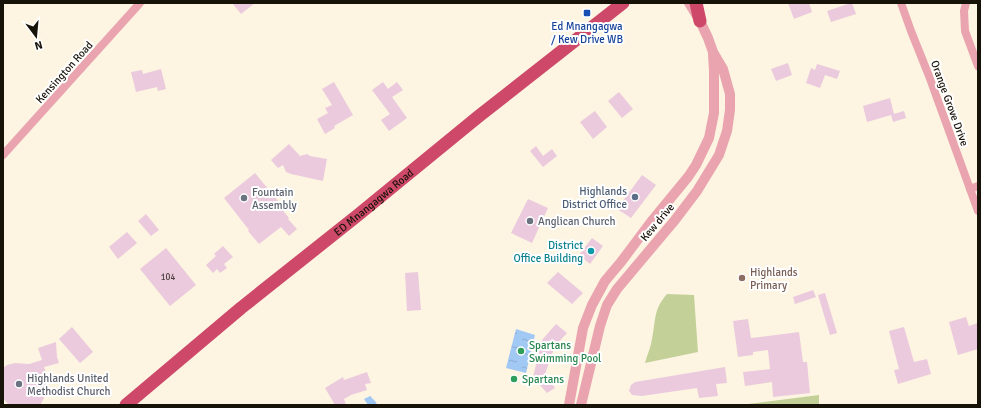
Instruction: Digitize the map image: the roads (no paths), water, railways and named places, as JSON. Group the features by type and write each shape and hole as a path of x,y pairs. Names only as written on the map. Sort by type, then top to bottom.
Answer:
{"highway":[{"path":"696,3 700,21"},
{"name":"ED Mnangagwa Road","path":"126,405 247,304 479,116 622,4"}],"street":[{"name":"Kensington Road","path":"3,154 140,3"},
{"name":"Kew drive","path":"581,405 600,326 607,305 617,289 675,220 697,191 719,155 727,131 730,110 730,94 723,69 713,52 700,21 689,3"},
{"name":"Orange Grove Drive","path":"901,3 974,188 978,211"},
{"path":"966,3 964,11 965,31 978,66"},
{"name":"Kew drive","path":"569,405 583,328 605,281 651,222 688,178 709,138 714,113 713,52"}],"water":[{"name":"Spartans Swimming Pool","path":"516,329 535,335 526,373 506,368"},
{"path":"370,396 377,405 368,405 364,399"}],"place":[{"name":"Ed Mnangagwa / Kew Drive WB","path":"587,13"},
{"name":"Highlands District Office","path":"635,197"},
{"name":"Fountain Assembly","path":"244,198"},
{"name":"Anglican Church","path":"530,221"},
{"name":"District Office Building","path":"591,251"},
{"name":"Highlands Primary","path":"742,278"},
{"name":"Spartans Swimming Pool","path":"521,351"},
{"name":"Spartans","path":"514,379"},
{"name":"Highlands United Methodist Church","path":"19,384"}]}
